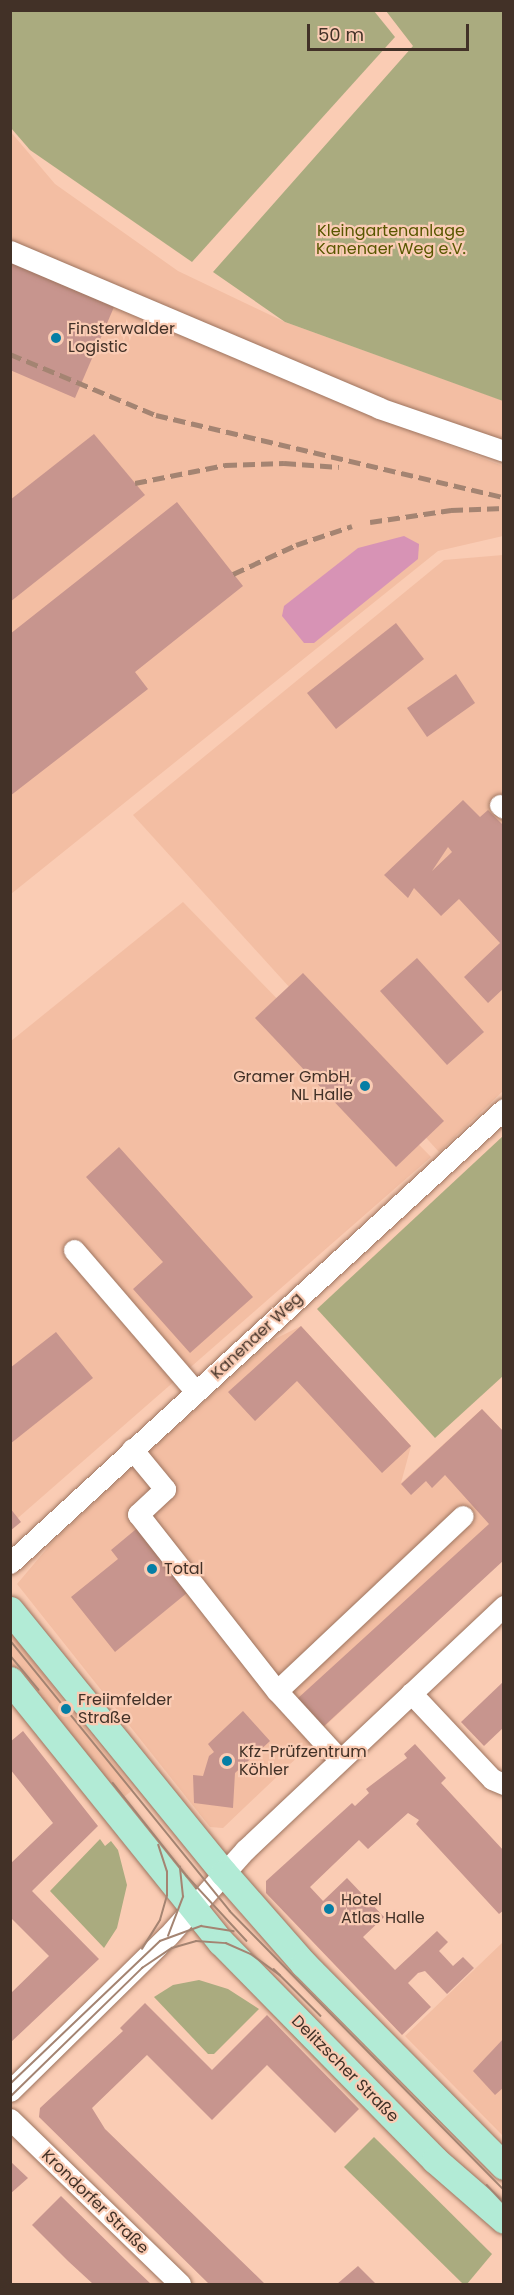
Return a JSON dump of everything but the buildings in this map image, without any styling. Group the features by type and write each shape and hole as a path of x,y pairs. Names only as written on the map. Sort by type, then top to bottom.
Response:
{"main road":[{"path":"10,1610 224,1873 310,1970 504,2166"},
{"name":"Delitzscher Straße","path":"10,1680 193,1910 271,1995 435,2160 504,2220"}],"street":[{"path":"10,251 379,408 504,452"},
{"name":"Kanenaer Weg","path":"10,1563 504,1109"},
{"path":"74,1250 196,1392"},
{"path":"132,1449 165,1489 138,1514 277,1691 340,1760"},
{"path":"277,1691 463,1516"},
{"path":"10,2091 193,1910 224,1873 504,1606"},
{"path":"411,1694 492,1779 503,1785"},
{"name":"Krondorfer Straße","path":"10,2119 180,2284"}],"shaded area":[{"name":"Finsterwalder Logistic","path":"10,131 55,184 178,271 285,322 504,401 503,462 413,432 503,466 503,536 438,551 11,894"},
{"path":"404,536 419,544 418,559 314,643 304,643 282,616 284,606 358,548"},
{"path":"503,555 503,1091 439,1152 133,815 444,560"},
{"path":"183,902 431,1157 11,1524 11,1041"},
{"path":"301,1326 411,1446 401,1483 482,1409 503,1432 503,1560 324,1727 326,1730 223,1828 210,1827 17,1584 55,1539 177,1426 273,1340"},
{"path":"10,1619 23,1633 16,1640 134,1789 120,1800 11,1663"},
{"path":"503,1942 503,2136 405,2036"}],"green space":[{"path":"11,10 374,11 395,37 192,262 30,150 11,128"},
{"name":"Kleingartenanlage Kanenaer Weg e.V.","path":"386,11 503,11 503,401 285,322 213,272 413,46"},
{"path":"503,1136 503,1376 435,1438 317,1309"},
{"path":"100,1839 105,1846 111,1841 118,1850 127,1885 117,1928 104,1948 50,1891"},
{"path":"199,1980 228,1989 259,2009 214,2054 208,2054 154,1997 173,1985"},
{"path":"374,2137 492,2254 467,2284 463,2284 344,2167"}],"tram line":[{"path":"10,1640 230,1911 504,2190"},
{"path":"10,1655 39,1690"},
{"path":"113,1783 187,1876 247,1941"},
{"path":"142,1949 160,1920 167,1896 167,1872 158,1845"},
{"path":"168,1936 183,1897 180,1867"},
{"path":"10,2084 160,1941 201,1926 234,1931"},
{"path":"10,2097 142,1968 172,1948 196,1941 226,1943 251,1954 280,1975"},
{"path":"274,1969 321,2016"},
{"path":"487,2185 504,2203"}],"railway":[{"path":"10,354 156,415 504,497"},
{"path":"135,483 225,465 284,463 339,467"},
{"path":"370,522 451,510 504,508"},
{"path":"233,574 296,545 352,526"}],"place":[{"name":"Finsterwalder Logistic","path":"56,338"},
{"name":"Gramer GmbH, NL Halle","path":"365,1086"},
{"name":"Total","path":"152,1569"},
{"name":"Freiimfelder Straße","path":"66,1709"},
{"name":"Kfz-Prüfzentrum Köhler","path":"227,1761"},
{"name":"Hotel Atlas Halle","path":"329,1909"}]}
